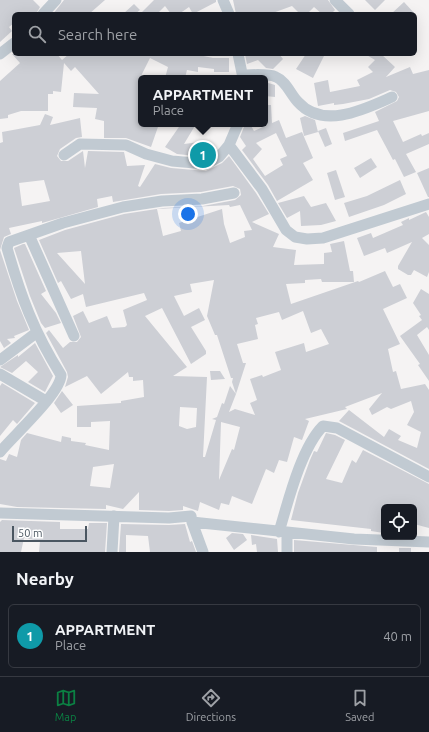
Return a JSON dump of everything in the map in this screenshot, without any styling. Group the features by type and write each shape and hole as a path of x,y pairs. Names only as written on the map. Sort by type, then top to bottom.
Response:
{"street":[{"path":"45,12 56,0"},
{"path":"223,0 228,12"},
{"path":"334,0 347,12"},
{"path":"0,54 12,45"},
{"path":"238,56 243,75"},
{"path":"268,77 277,77 283,82 300,104 309,111 325,115 349,114 392,97"},
{"path":"64,155 80,144 126,145 146,154 172,161 206,164 219,157 229,145 237,127"},
{"path":"229,145 262,189 286,230 295,237 307,239 323,238 429,204"},
{"path":"0,452 46,401 61,381 61,375 36,333 22,301 3,248 9,242 64,223 123,207 162,201 202,199 234,193"},
{"path":"29,235 74,336"},
{"path":"0,360 36,333"},
{"path":"0,374 46,401"},
{"path":"287,552 283,532 299,471 313,440 324,426 337,428 429,477"},
{"path":"0,513 169,518 192,516 192,522 203,552"},
{"path":"112,552 114,516"},
{"path":"192,522 354,539 429,542"}],"building":[{"path":"0,0 33,0 40,7 37,12 12,12 12,25 9,27 12,31 0,42"},
{"path":"64,0 105,0 91,12 55,12"},
{"path":"154,0 216,0 216,2 197,12 192,12 189,7 182,12 170,12 165,6 159,12 142,12"},
{"path":"233,0 328,0 335,10 333,12 320,12 314,7 309,12 298,12 292,6 276,12 236,12"},
{"path":"365,0 385,0 375,10"},
{"path":"404,2 413,12 393,12"},
{"path":"134,4 140,10 138,12 125,12"},
{"path":"14,56 59,56 62,60 67,56 204,56 213,58 229,58 229,72 214,72 214,69 198,67 198,72 187,70 186,75 166,75 168,67 150,58 142,75 138,75 138,127 158,127 151,147 126,138 104,138 104,121 95,119 97,108 73,107 74,93 99,94 75,67 71,71 64,63 61,92 53,91 53,94 48,94 48,111 21,111 8,115 8,118 0,119 0,81 20,63"},
{"path":"245,56 281,56 283,59 273,69 266,68 258,60 247,64"},
{"path":"305,56 324,56 313,78 296,69"},
{"path":"368,56 383,56 395,67 386,77 410,67 413,74 429,70 429,111 393,121 403,142 421,134 422,136 429,133 429,144 406,154 416,172 404,177 377,130 345,141 343,133 379,121 375,112 397,101 399,97 396,92 390,90 369,99 343,104 334,105 334,103 318,106 314,83 328,80 330,92 360,86 357,80 373,72 368,67 375,60"},
{"path":"268,83 275,85 275,97 268,96"},
{"path":"268,105 271,105 272,123 279,120 286,138 302,132 313,158 303,163 313,180 277,201 268,185 242,150 246,146 240,137 244,127 252,127 254,131 263,127 268,127","holes":["276,133 287,156 280,159 283,165 265,176 253,159 262,149 256,143"]},
{"path":"45,114 53,117 50,125 80,118 82,137 76,138 60,149 57,156 61,161 68,161 83,151 85,168 88,151 124,152 127,166 145,165 138,186 140,187 155,164 171,168 206,171 222,163 229,156 256,193 269,214 252,222 279,234 273,247 296,250 294,265 324,264 324,253 332,252 330,244 344,241 350,271 353,271 354,282 322,282 321,279 305,280 305,283 286,284 291,304 358,281 359,282 385,271 393,287 400,284 407,298 383,309 400,344 388,349 393,372 396,371 401,389 425,384 429,390 429,469 339,421 349,410 384,437 389,429 401,436 398,440 417,448 421,432 407,425 414,412 411,401 391,409 387,407 372,415 369,409 382,393 345,407 347,409 305,419 309,421 302,440 294,437 287,462 279,460 274,473 266,469 252,504 232,496 229,505 221,503 219,510 200,502 198,511 183,506 183,510 139,510 139,492 123,509 106,505 106,509 17,507 0,504 0,459 6,461 9,454 17,457 21,440 27,433 61,442 62,436 71,438 71,441 86,443 85,445 109,450 110,421 91,422 91,427 77,427 77,406 121,403 121,401 144,397 143,380 133,381 133,377 129,377 128,372 101,394 87,376 65,387 68,377 67,372 46,333 49,330 63,348 70,342 77,342 81,337 73,316 83,311 89,323 107,316 112,328 125,327 127,325 123,310 147,300 144,293 86,307 83,294 71,299 61,281 58,283 39,240 65,230 124,214 163,208 203,206 235,200 241,195 240,189 233,186 201,192 161,194 113,202 112,196 97,199 98,207 42,223 42,221 9,228 11,234 4,237 0,250 0,143 3,142 2,132 40,125","holes":["44,180 50,201 22,206 19,183","229,205 230,207 240,205 252,230 244,231 245,237 230,243 224,224 222,209 179,223 181,231 163,236 157,209","81,251 85,284 57,253","214,280 207,316 215,335 217,335 231,378 233,378 232,382 236,394 230,386 224,404 222,403 217,417 212,419 216,420 205,457 203,457 207,377 173,376 187,367 145,316 162,308 191,364 206,354 206,351 191,327 205,320 199,308 184,316 174,296 192,292 190,284","303,311 311,333 321,329 329,344 306,352 304,343 275,352 281,370 263,377 262,375 250,379 257,400 250,403 255,415 235,409 229,412 246,363 243,363 237,344 258,339 255,325 258,324 256,318 279,312 282,320","180,407 197,408 196,427 187,429 179,426","221,422 240,427 234,450 232,449 219,480","114,464 110,488 90,486 93,467"]},
{"path":"305,116 315,120 318,132 304,136 300,118"},
{"path":"179,127 194,127 184,144 200,142 201,153 207,151 208,155 205,157 177,154 165,147"},
{"path":"326,128 332,144 325,147 318,131"},
{"path":"371,158 377,167 360,178 354,168"},
{"path":"429,168 429,197 428,197 417,173"},
{"path":"336,170 345,197 335,200 327,173"},
{"path":"400,180 406,194 384,205 349,217 344,203 367,196"},
{"path":"304,196 311,207 326,203 336,221 321,225 301,226 300,211 287,218 278,203"},
{"path":"426,212 429,217 429,234 422,238 429,245 429,272 427,277 414,270 411,275 408,275 398,269 398,266 412,242 387,253 385,248 364,256 357,238 371,233 373,238 403,225 401,222 409,218 409,220"},
{"path":"25,244 46,291 41,294 56,313 61,323 45,328 41,323 30,296 14,248"},
{"path":"0,250 17,301 29,330 14,336 15,338 7,339 11,343 4,348 0,341"},
{"path":"421,289 429,294 429,330 427,327 417,335 429,355 429,381 418,365 420,364 400,336 422,320 419,316 421,315 413,303"},
{"path":"35,343 53,376 45,392 28,382 38,372 26,361 12,373 0,367 18,355 18,357"},
{"path":"210,371 220,371 225,379 211,380"},
{"path":"2,383 35,403 17,424 13,420 0,436 0,386"},
{"path":"62,391 73,405 61,413 54,403"},
{"path":"326,433 335,435 345,440 326,479 342,483 352,460 356,463 363,450 429,484 429,528 417,525 417,504 381,504 381,533 371,531 371,529 291,520 298,493 310,460 314,451 317,452"},
{"path":"2,520 60,522 60,529 88,529 89,523 107,523 105,552 39,552 40,541 24,538 21,552 0,552 0,522"},
{"path":"121,524 185,524 190,542 192,541 196,552 150,552 148,536 126,535 126,552 119,552"},
{"path":"232,533 243,534 247,540 234,550 226,538"},
{"path":"251,535 277,539 278,552 257,552 256,544 252,545"},
{"path":"294,540 377,547 377,552 294,552"},
{"path":"399,548 411,548 411,552 399,552"}],"place":[{"name":"APPARTMENT","path":"203,155"}]}
